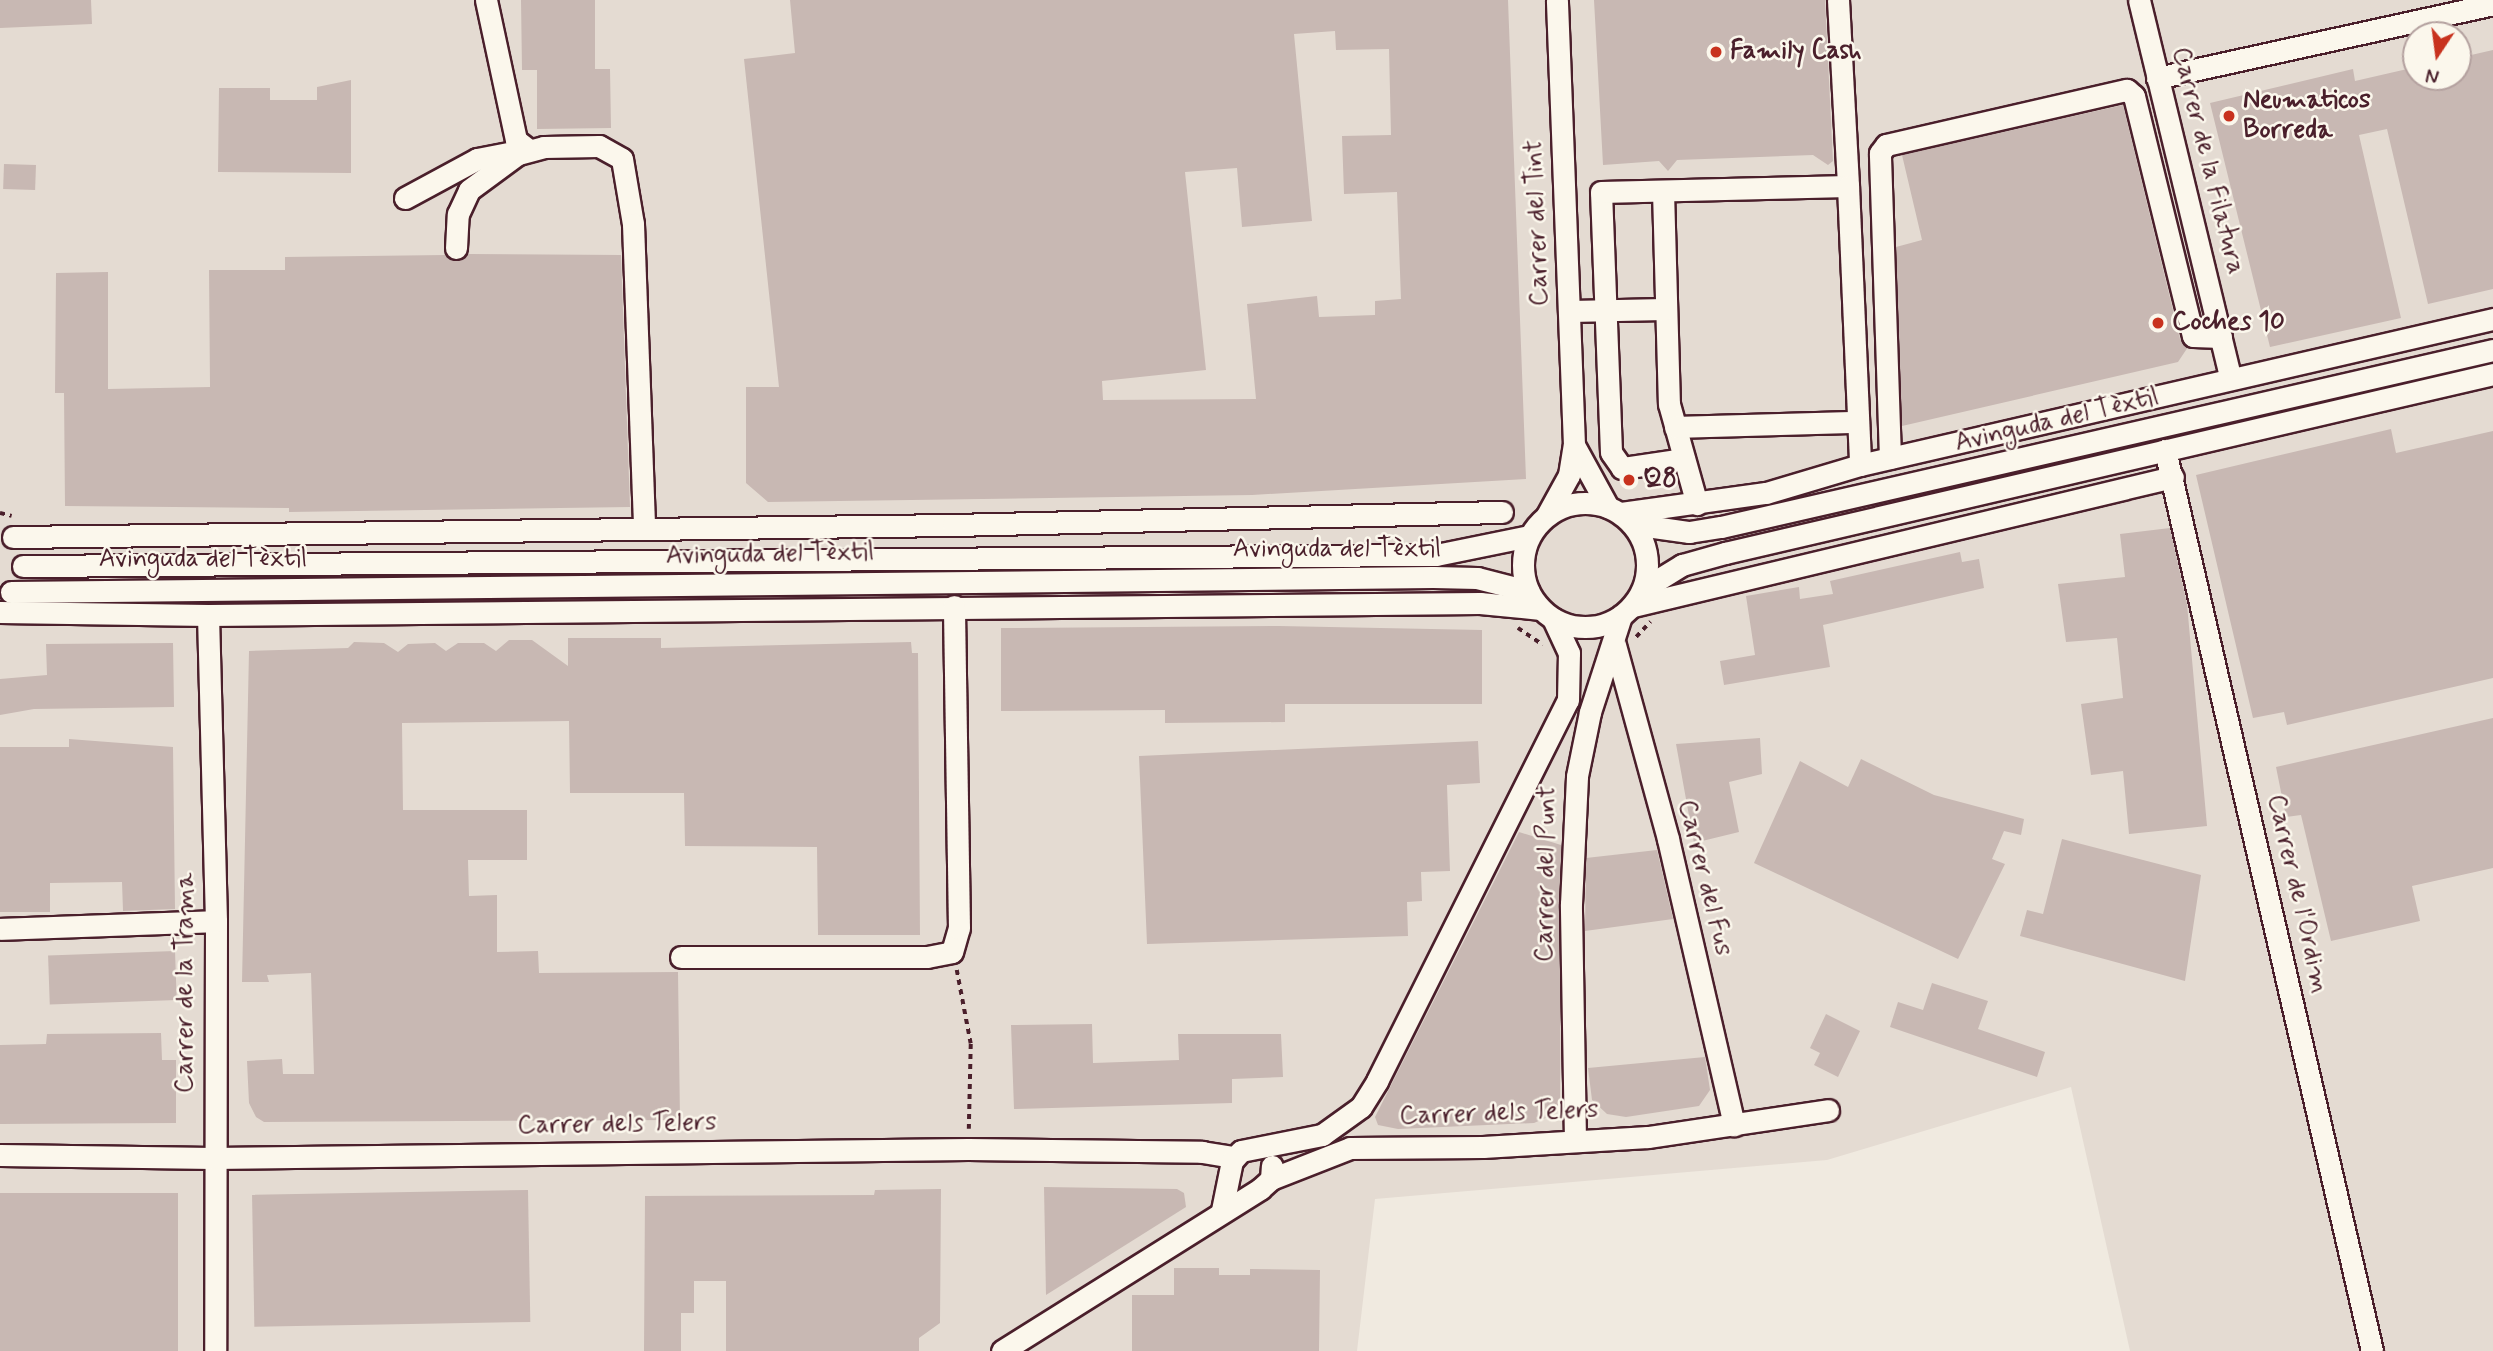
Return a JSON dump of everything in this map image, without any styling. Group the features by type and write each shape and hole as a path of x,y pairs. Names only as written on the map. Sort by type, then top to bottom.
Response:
{"street":[{"path":"486,0 516,140 529,150"},
{"name":"Carrer del Tint","path":"1557,0 1574,444"},
{"path":"1838,0 1860,465"},
{"name":"Carrer de la Filatura","path":"2139,0 2230,377"},
{"path":"2157,78 2493,4"},
{"path":"1890,458 1880,153 1886,145 2127,90 2134,96 2193,336 2221,337"},
{"path":"405,198 477,159 529,150 599,146 618,153 626,167 633,224 643,528"},
{"path":"456,248 458,214 469,190 529,150"},
{"path":"1684,459 1622,468 1611,452 1601,192 1848,186"},
{"path":"1663,191 1669,404 1697,504"},
{"path":"1569,311 1666,309"},
{"path":"1547,515 1576,503 1620,514 1766,493 1860,465 2230,377 2493,319"},
{"name":"Avinguda del Tèxtil","path":"1620,514 1689,532 1721,527 2493,350"},
{"name":"Avinguda del Tèxtil","path":"1632,604 1682,565 1726,553 2493,374"},
{"path":"2230,377 2284,398"},
{"path":"2204,416 2230,377"},
{"path":"1675,427 1858,422"},
{"path":"1574,444 1647,555 1632,604"},
{"path":"1222,1210 1233,1166 1247,1149 1261,1151 1322,1135 1361,1107 1568,700 1569,653 1547,614 1528,591 1522,564 1529,536 1547,515 1569,475 1574,444"},
{"name":"Carrer de l'Ordim","path":"2165,450 2372,1351"},
{"path":"0,612 247,615 954,606 1480,603 1547,614 1587,627 1632,604 2173,477"},
{"path":"5,596 23,566 7,531 953,525 1502,512"},
{"path":"953,525 953,556"},
{"name":"Avinguda del Tèxtil","path":"23,566 953,556 1436,555 1529,536"},
{"name":"Avinguda del Tèxtil","path":"5,596 247,588 1433,577 1477,578 1528,591"},
{"path":"247,588 247,615"},
{"name":"Carrer del Punt","path":"1575,1140 1572,839 1582,745 1615,645 1632,604"},
{"path":"681,957 927,957 952,952 960,928 954,606"},
{"name":"Carrer de la Trama","path":"208,615 216,921 213,1158 215,1351"},
{"name":"Carrer del Fus","path":"1615,645 1668,839 1734,1125"},
{"path":"0,929 216,921"},
{"path":"1361,1107 1363,1130 1381,1146"},
{"name":"Carrer dels Telers","path":"1002,1351 1262,1185 1333,1152 1381,1146 1483,1147 1648,1137 1828,1110"},
{"name":"Carrer dels Telers","path":"0,1155 213,1158 968,1149 1202,1152 1233,1166"},
{"path":"1233,1166 1239,1187 1262,1185 1270,1160 1261,1151"}],"path":[{"path":"952,952 971,1044 968,1149"}],"shaded area":[{"path":"0,0 2493,0 2493,1351 2130,1351 2071,1087 1827,1160 1375,1199 1357,1351 0,1351"}],"building":[{"path":"0,0 91,0 92,24 0,28"},
{"path":"521,0 595,0 595,69 610,69 611,128 537,129 537,70 522,70"},
{"path":"790,0 1508,0 1526,479 1252,495 768,502 746,483 746,387 779,387 744,59 795,53","holes":["1335,31 1336,50 1389,49 1391,135 1342,136 1344,194 1397,192 1401,299 1375,301 1375,315 1319,317 1317,296 1247,304 1256,399 1103,400 1102,381 1206,370 1185,172 1237,168 1242,227 1312,221 1294,34"]},
{"path":"1594,0 1825,0 1833,161 1828,165 1813,155 1677,160 1668,171 1659,161 1603,165"},
{"path":"2493,50 2493,289 2428,304 2387,129 2359,135 2401,318 2270,347 2210,103 2353,69 2355,81 2402,70 2402,91 2472,91 2472,55"},
{"path":"351,80 351,173 218,172 219,88 270,88 270,100 317,100 317,87"},
{"path":"2123,105 2180,339 2188,347 2178,362 1902,426 1896,247 1922,240 1902,155"},
{"path":"4,164 36,165 35,190 3,189"},
{"path":"469,254 621,255 630,507 289,512 289,508 65,506 64,393 55,393 56,273 108,272 108,389 210,387 209,270 285,270 285,257 445,255 456,261"},
{"path":"2391,429 2396,453 2493,431 2493,678 2287,725 2284,712 2253,718 2196,475"},
{"path":"2170,528 2187,604 2207,826 2129,834 2123,771 2091,775 2081,704 2123,698 2117,638 2066,642 2058,584 2125,577 2120,534"},
{"path":"1960,552 1962,562 1979,559 1984,588 1823,625 1830,667 1724,685 1720,661 1755,655 1746,596 1799,587 1800,599 1833,594 1830,581"},
{"path":"1279,626 1482,630 1482,704 1285,704 1285,722 1165,723 1165,710 1001,711 1001,628"},
{"path":"568,638 661,638 661,648 911,642 912,653 918,653 920,935 818,935 817,847 685,846 684,793 570,793 569,721 402,723 403,810 527,810 527,860 468,860 469,896 497,895 497,952 538,951 539,973 678,972 680,1120 264,1122 256,1117 249,1103 247,1061 282,1059 283,1074 314,1074 311,973 267,975 269,982 242,982 249,651 348,648 354,642 384,643 398,652 408,644 435,643 446,651 458,643 484,643 496,651 509,640 532,640 568,666"},
{"path":"173,643 174,707 34,709 0,715 0,679 47,675 46,644"},
{"path":"2493,718 2493,868 2412,886 2420,921 2331,941 2301,815 2286,817 2276,767"},
{"path":"1760,738 1762,774 1729,782 1739,832 1694,843 1676,744"},
{"path":"69,739 173,747 175,909 123,911 122,882 50,883 50,912 0,912 0,747 69,747"},
{"path":"1478,741 1480,783 1447,785 1450,871 1421,872 1422,901 1407,902 1408,936 1147,944 1139,756"},
{"path":"1861,759 1934,795 2024,819 2021,835 2004,831 1992,859 2005,864 1958,959 1754,863 1800,761 1848,787"},
{"path":"1519,832 1561,845 1560,1102 1550,1116 1534,1123 1398,1129 1378,1125 1375,1117"},
{"path":"2062,839 2201,875 2185,981 2020,936 2027,910 2043,914"},
{"path":"1657,850 1673,919 1585,931 1586,858"},
{"path":"175,951 177,1000 50,1004 48,955"},
{"path":"1932,983 1988,1001 1978,1029 2045,1052 2037,1077 1890,1027 1898,1002 1923,1010"},
{"path":"1826,1014 1860,1031 1838,1077 1814,1065 1820,1053 1810,1048"},
{"path":"1092,1024 1093,1063 1179,1060 1178,1034 1281,1034 1283,1077 1232,1079 1232,1103 1014,1109 1011,1025"},
{"path":"161,1033 162,1060 176,1060 176,1123 0,1124 0,1045 46,1044 47,1034"},
{"path":"1705,1057 1710,1090 1699,1106 1626,1117 1607,1114 1592,1100 1588,1068"},
{"path":"1044,1187 1177,1189 1184,1193 1186,1207 1046,1295"},
{"path":"941,1189 940,1323 919,1338 919,1351 726,1351 726,1281 694,1281 694,1313 681,1313 681,1351 644,1351 645,1196 874,1195 875,1190"},
{"path":"528,1190 530,1322 254,1327 252,1195"},
{"path":"0,1193 178,1193 178,1351 0,1351"},
{"path":"1174,1268 1219,1268 1219,1275 1250,1275 1250,1269 1320,1270 1319,1351 1132,1351 1132,1295 1174,1295"}],"place":[{"name":"Family Cash","path":"1716,52"},
{"name":"Neumaticos Borreda","path":"2229,116"},
{"name":"Coches 10","path":"2158,323"},
{"name":"Q8","path":"1629,480"}]}
